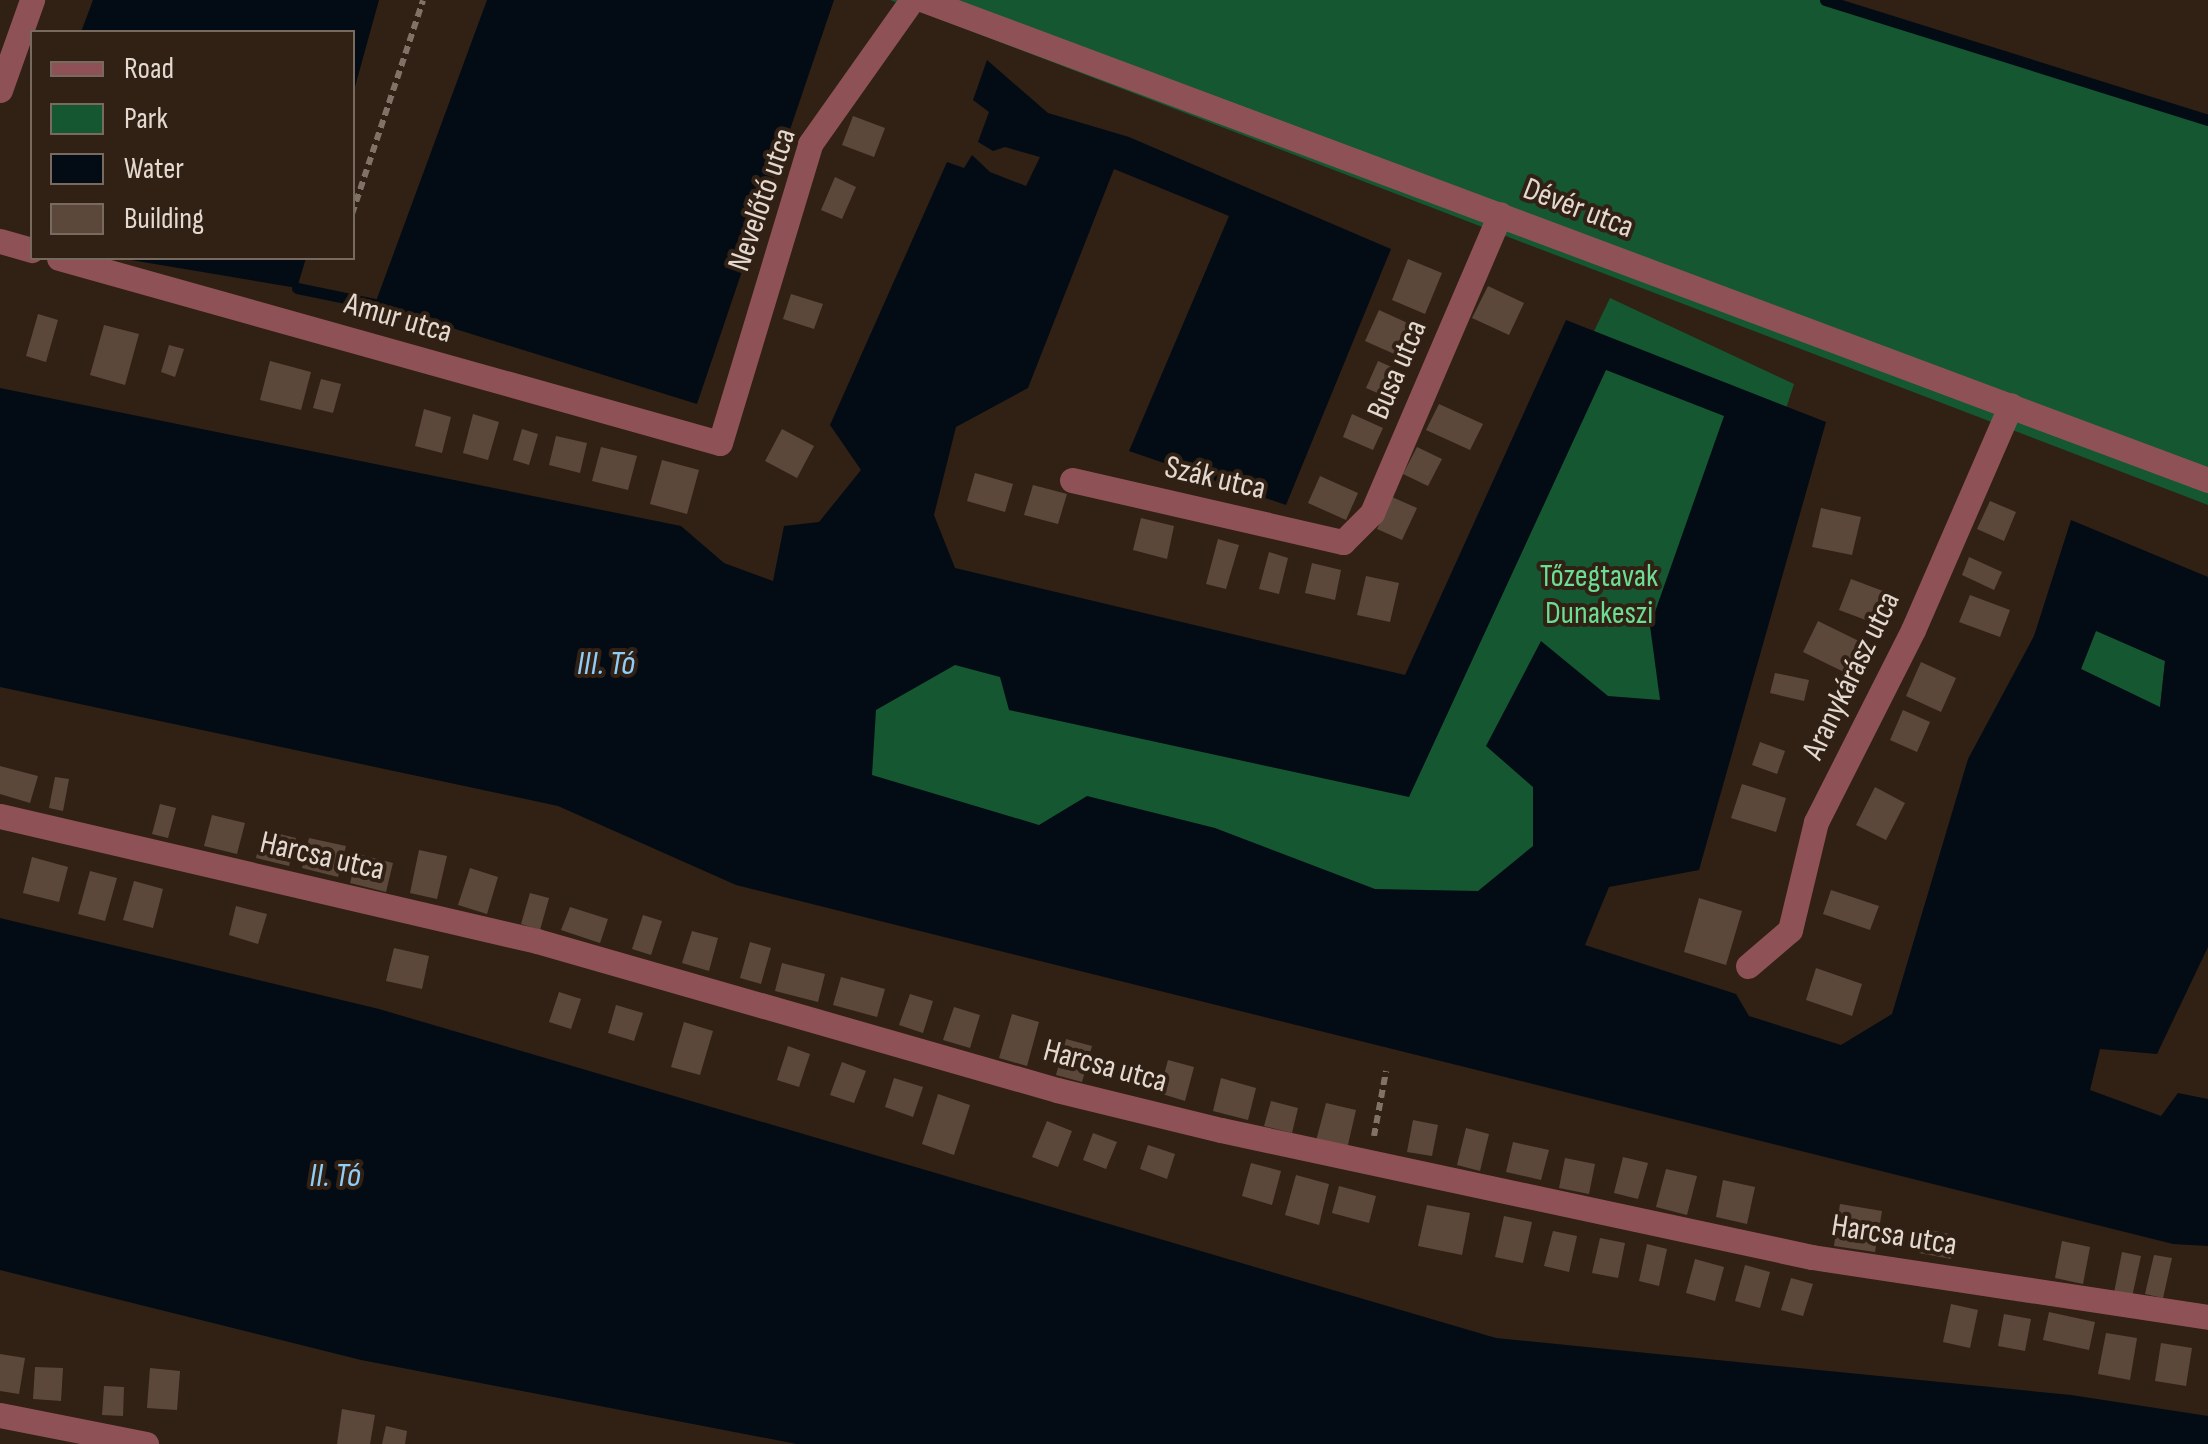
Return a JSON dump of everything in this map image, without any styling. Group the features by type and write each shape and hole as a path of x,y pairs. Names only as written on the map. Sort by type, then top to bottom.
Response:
{"street":[{"path":"0,90 32,0"},
{"name":"Nevelőtó utca","path":"720,443 810,144 912,0"},
{"name":"Dévér utca","path":"924,0 2208,480"},
{"name":"Busa utca","path":"1343,542 1372,513 1500,214"},
{"path":"0,241 30,249"},
{"name":"Amur utca","path":"67,260 720,443"},
{"name":"Aranykárász utca","path":"1748,966 1790,930 1816,822 1913,630 2010,406"},
{"name":"Szák utca","path":"1072,480 1343,542"},
{"name":"Harcsa utca","path":"0,816 537,941 1057,1090 1369,1162 1812,1257 2208,1318"},
{"path":"0,1416 146,1444"}],"path":[{"path":"355,205 423,0"},
{"path":"1369,1162 1386,1072"}],"green space":[{"path":"890,0 1837,0 2208,119 2208,505"},
{"name":"Tőzegtavak Dunakeszi","path":"1610,298 1794,384 1676,747 1495,981 827,800 917,634 1389,756"},
{"path":"2096,630 2165,661 2160,708 2081,669"}],"water":[{"path":"93,0 379,0 355,87 355,30 82,30"},
{"path":"487,0 834,0 697,404 375,304"},
{"name":"III. Tó","path":"987,60 1048,113 1129,137 1391,249 1286,505 1129,451 1229,216 1114,169 1028,388 956,427 934,515 955,568 1405,675 1566,320 1826,422 1699,870 1609,887 1585,945 1736,994 1749,1016 1841,1045 1892,1014 1968,759 2034,636 2071,520 2208,577 2208,947 2157,1054 2100,1049 2090,1090 2161,1116 2178,1093 2208,1099 2208,1246 2173,1244 736,885 558,806 0,687 0,388 681,526 724,563 773,581 784,526 819,522 861,470 830,425 947,162 964,168 972,155 990,172 1026,186 1040,157 1005,147 993,151 978,142 989,112 973,100","holes":["1606,370 1724,416 1650,626 1660,700 1608,696 1541,641 1486,746 1533,787 1533,846 1478,891 1375,889 1215,828 1087,796 1039,825 872,775 876,710 955,665 1000,677 1009,710 1409,797","2096,631 2165,661 2160,707 2081,669"]},
{"path":"131,260 305,260 297,288"},
{"name":"II. Tó","path":"0,918 379,1009 1496,1338 2071,1395 2208,1416 2208,1444 797,1444 361,1360 0,1270"}],"building":[{"path":"853,116 885,128 874,157 842,145"},
{"path":"835,177 856,187 842,219 821,210"},
{"path":"1408,259 1442,273 1425,314 1392,300"},
{"path":"1488,286 1524,303 1509,335 1472,318"},
{"path":"791,294 823,304 814,329 783,319"},
{"path":"1379,310 1423,330 1410,361 1365,341"},
{"path":"38,314 58,320 46,362 26,356"},
{"path":"104,325 139,334 125,385 90,375"},
{"path":"169,345 184,349 175,377 161,372"},
{"path":"270,361 311,372 301,410 260,400"},
{"path":"1378,361 1405,373 1393,400 1366,388"},
{"path":"321,379 341,384 333,413 313,408"},
{"path":"1439,404 1483,424 1470,450 1426,430"},
{"path":"424,409 451,417 442,453 415,446"},
{"path":"473,414 499,422 488,460 463,453"},
{"path":"1352,414 1383,428 1373,450 1343,437"},
{"path":"522,429 538,434 529,465 513,460"},
{"path":"782,429 814,446 797,478 765,461"},
{"path":"556,436 587,443 580,473 549,465"},
{"path":"601,447 637,456 628,490 592,481"},
{"path":"1417,447 1442,459 1428,486 1403,474"},
{"path":"662,460 699,470 687,514 650,504"},
{"path":"975,473 1013,484 1005,512 967,501"},
{"path":"1320,476 1358,493 1346,520 1308,503"},
{"path":"1033,485 1067,494 1058,524 1024,515"},
{"path":"1392,497 1417,508 1402,540 1377,529"},
{"path":"1990,501 2016,512 2004,541 1977,529"},
{"path":"1821,508 1861,517 1852,555 1812,547"},
{"path":"1141,518 1174,526 1167,559 1133,550"},
{"path":"1218,539 1239,545 1226,589 1206,584"},
{"path":"1269,552 1288,558 1279,594 1259,589"},
{"path":"1969,557 2002,572 1994,590 1962,575"},
{"path":"1312,563 1341,570 1335,600 1305,593"},
{"path":"1366,576 1399,583 1390,622 1357,615"},
{"path":"1851,579 1883,591 1871,622 1839,610"},
{"path":"1970,595 2010,610 2000,637 1959,622"},
{"path":"1818,621 1863,643 1848,674 1803,652"},
{"path":"1921,662 1956,678 1941,712 1906,696"},
{"path":"1775,673 1809,680 1804,701 1770,693"},
{"path":"1903,710 1930,722 1917,752 1890,740"},
{"path":"1760,742 1785,751 1777,774 1752,765"},
{"path":"0,766 38,776 30,803 0,794"},
{"path":"55,777 69,779 63,811 49,808"},
{"path":"1742,784 1786,798 1776,832 1731,818"},
{"path":"1875,787 1905,803 1886,840 1856,825"},
{"path":"160,804 176,808 168,838 152,834"},
{"path":"212,815 245,823 237,854 204,846"},
{"path":"263,830 296,838 289,866 256,858"},
{"path":"309,838 346,846 338,877 302,868"},
{"path":"419,850 447,856 437,899 410,893"},
{"path":"358,854 393,863 386,892 350,883"},
{"path":"32,857 68,867 59,902 23,893"},
{"path":"470,868 498,877 487,914 458,905"},
{"path":"90,871 117,878 105,921 78,914"},
{"path":"134,881 163,889 153,928 123,920"},
{"path":"1831,890 1879,906 1870,930 1823,914"},
{"path":"530,893 549,898 540,930 521,924"},
{"path":"1699,898 1742,911 1726,965 1684,952"},
{"path":"236,906 267,914 258,944 229,935"},
{"path":"570,907 608,919 600,943 561,930"},
{"path":"643,915 662,921 651,955 632,949"},
{"path":"692,931 718,938 709,971 682,963"},
{"path":"750,942 771,948 761,984 740,978"},
{"path":"394,948 429,956 422,989 386,981"},
{"path":"782,963 825,974 818,1002 775,991"},
{"path":"1816,968 1862,984 1852,1016 1806,1000"},
{"path":"841,977 885,989 877,1017 833,1005"},
{"path":"559,992 581,999 571,1029 549,1022"},
{"path":"910,994 933,1001 923,1033 899,1025"},
{"path":"616,1005 643,1013 634,1041 608,1033"},
{"path":"954,1007 980,1015 970,1048 943,1040"},
{"path":"1012,1014 1039,1022 1027,1066 999,1058"},
{"path":"684,1022 713,1031 700,1075 671,1067"},
{"path":"1066,1039 1092,1046 1082,1082 1056,1075"},
{"path":"788,1046 810,1054 799,1087 777,1080"},
{"path":"1168,1060 1194,1067 1185,1101 1159,1093"},
{"path":"842,1062 866,1071 854,1103 830,1095"},
{"path":"894,1078 923,1087 913,1117 885,1107"},
{"path":"1221,1078 1256,1088 1248,1120 1213,1111"},
{"path":"938,1094 970,1105 954,1155 922,1144"},
{"path":"1271,1101 1298,1108 1292,1133 1264,1126"},
{"path":"1326,1103 1356,1110 1347,1149 1316,1141"},
{"path":"1413,1120 1438,1125 1432,1156 1407,1152"},
{"path":"1047,1121 1072,1131 1058,1167 1032,1157"},
{"path":"1466,1128 1489,1134 1480,1171 1457,1165"},
{"path":"1093,1133 1117,1142 1106,1169 1083,1160"},
{"path":"1513,1142 1549,1150 1541,1180 1506,1172"},
{"path":"1148,1145 1175,1154 1167,1179 1140,1169"},
{"path":"1623,1157 1648,1163 1638,1199 1614,1193"},
{"path":"1565,1158 1595,1164 1589,1194 1559,1188"},
{"path":"1251,1163 1281,1171 1272,1205 1242,1196"},
{"path":"1666,1169 1697,1176 1687,1215 1656,1207"},
{"path":"1296,1175 1329,1184 1319,1225 1285,1215"},
{"path":"1723,1180 1755,1187 1747,1224 1716,1217"},
{"path":"1339,1186 1376,1196 1369,1223 1332,1213"},
{"path":"1840,1204 1882,1211 1875,1252 1834,1246"},
{"path":"1427,1205 1470,1213 1462,1255 1418,1246"},
{"path":"1504,1216 1532,1222 1523,1263 1495,1257"},
{"path":"1924,1229 1955,1235 1951,1259 1919,1253"},
{"path":"1553,1231 1577,1236 1569,1272 1544,1266"},
{"path":"1600,1238 1625,1243 1618,1278 1592,1273"},
{"path":"2062,1241 2090,1247 2083,1284 2055,1278"},
{"path":"1647,1244 1667,1249 1659,1286 1639,1281"},
{"path":"2122,1252 2141,1256 2132,1297 2114,1293"},
{"path":"2154,1255 2172,1258 2163,1298 2145,1294"},
{"path":"1695,1259 1724,1267 1715,1301 1686,1293"},
{"path":"1745,1265 1770,1272 1760,1308 1735,1301"},
{"path":"1791,1278 1813,1284 1803,1316 1781,1310"},
{"path":"1951,1304 1978,1310 1970,1348 1943,1342"},
{"path":"2049,1312 2095,1322 2089,1350 2043,1340"},
{"path":"2004,1314 2031,1319 2025,1351 1998,1346"},
{"path":"2106,1333 2137,1338 2130,1380 2098,1374"},
{"path":"2161,1343 2192,1348 2186,1386 2155,1381"},
{"path":"0,1354 25,1358 19,1394 0,1391"},
{"path":"35,1367 63,1368 61,1401 33,1399"},
{"path":"150,1368 180,1371 177,1410 147,1408"},
{"path":"104,1386 124,1387 123,1416 102,1415"},
{"path":"342,1409 375,1415 370,1444 337,1444"},
{"path":"386,1426 407,1431 405,1444 382,1444"}],"waterway":[{"path":"1825,0 2208,120"},
{"path":"297,288 375,304"}]}
